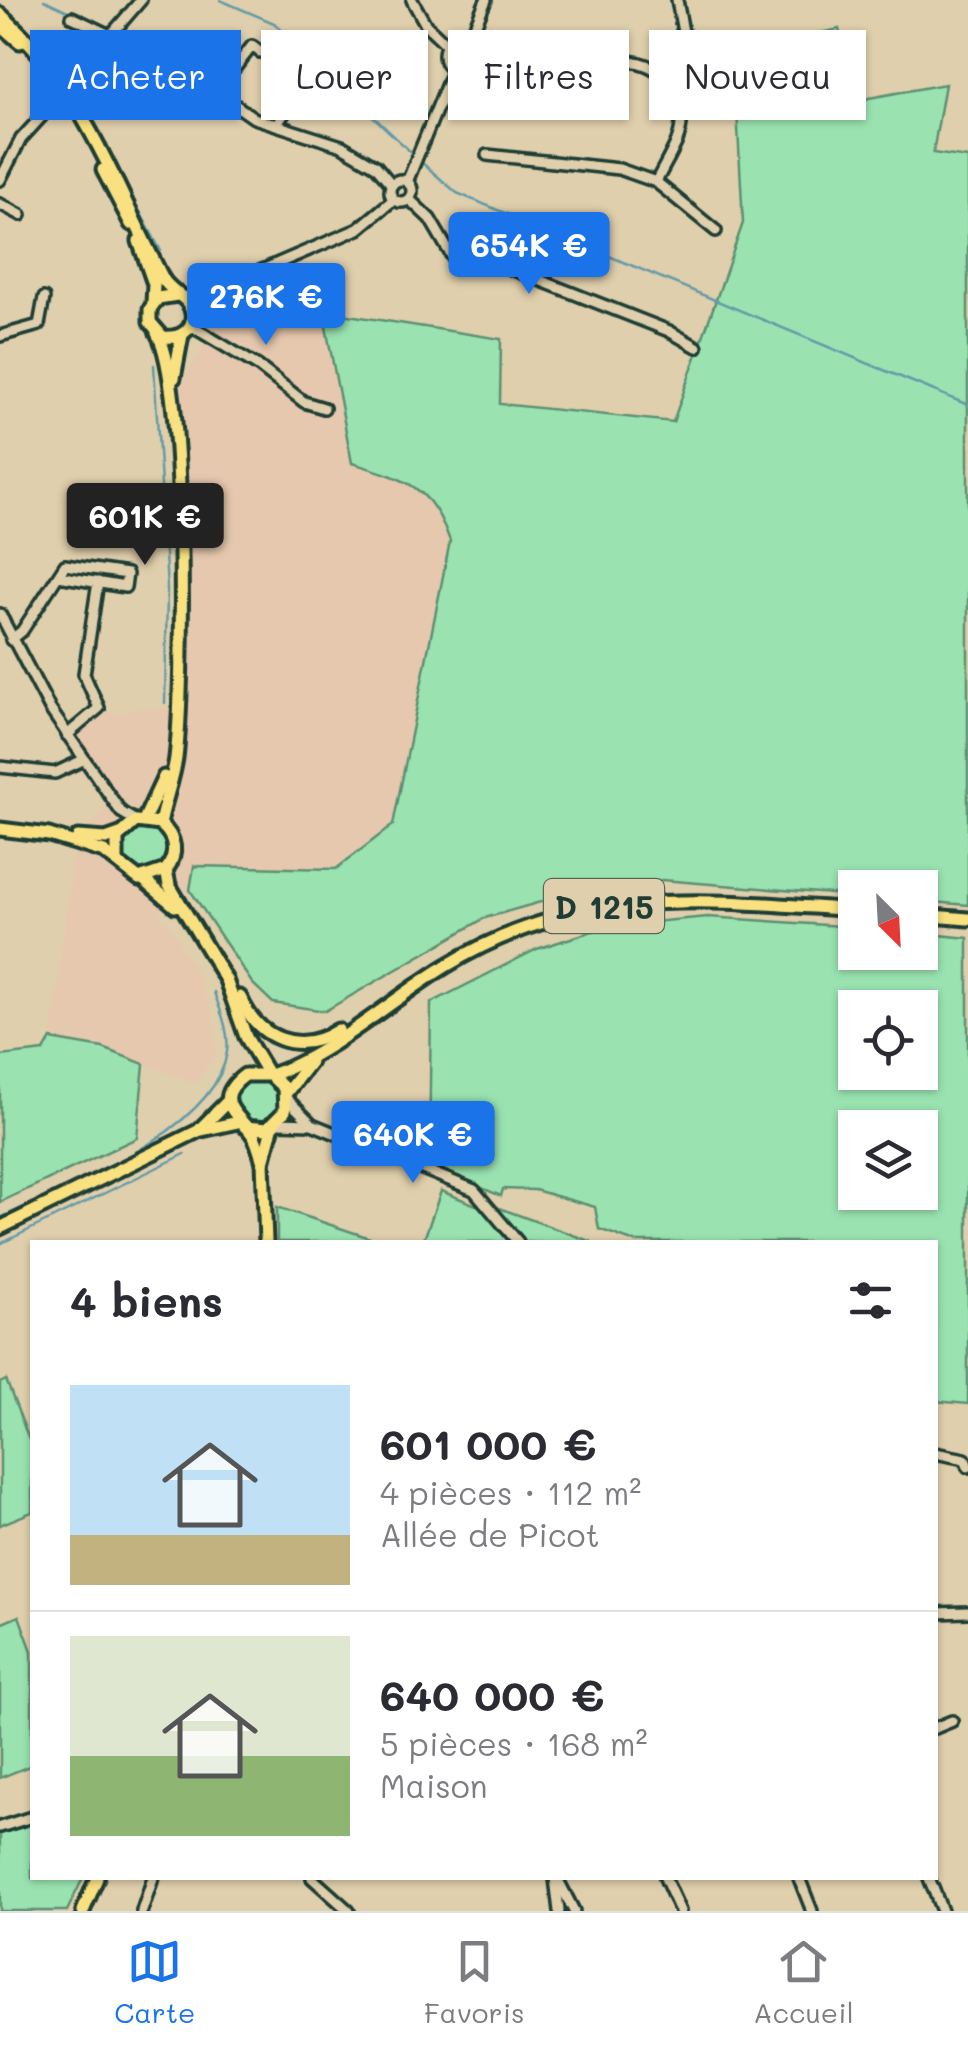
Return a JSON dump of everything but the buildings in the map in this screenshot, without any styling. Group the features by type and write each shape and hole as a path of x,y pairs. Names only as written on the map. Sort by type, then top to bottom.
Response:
{"main road":[{"path":"0,14 30,43"},
{"path":"0,25 39,62 78,123 141,248 156,295 150,322 165,353 172,402 182,614 174,768 160,824 174,846 166,870 169,885 232,977 250,1017 272,1037 300,1044 317,1041 377,1010"},
{"path":"84,120 132,208 164,280 179,296 188,326 176,353 172,402"},
{"path":"154,303 164,295 179,296"},
{"path":"157,333 169,338 188,326"},
{"path":"0,830 94,840 140,821 168,766 179,709"},
{"path":"140,821 160,824"},
{"path":"117,862 114,850 121,832"},
{"path":"49,835 104,852 125,873 144,880 192,923"},
{"path":"144,880 166,870"},
{"name":"D 1215","path":"269,1074 316,1055 377,1010 468,952 565,914 627,902 674,899 838,909"},
{"path":"938,916 968,919"},
{"path":"208,946 246,1038 286,1096 263,1162"},
{"path":"198,1131 229,1100 245,1069 246,1038"},
{"name":"D 1215","path":"286,1096 316,1055"},
{"path":"239,1080 252,1073 269,1074"},
{"path":"229,1100 242,1125 255,1138 263,1162 266,1240"},
{"path":"0,1228 198,1131 242,1125 260,1130 275,1124"},
{"path":"83,1911 97,1880"}],"street":[{"path":"117,30 141,0"},
{"path":"412,0 426,25 447,46 448,63"},
{"path":"473,30 486,0"},
{"path":"677,0 682,30"},
{"path":"72,17 102,30"},
{"path":"241,60 252,46 260,52"},
{"path":"407,182 448,82"},
{"path":"241,109 254,118 342,146 376,166 392,184 393,200"},
{"path":"0,180 21,139 38,120"},
{"path":"277,124 280,120"},
{"path":"656,182 678,139 681,120"},
{"path":"487,155 548,165 619,169 656,182 716,231"},
{"path":"392,184 407,182"},
{"path":"407,182 412,188 409,199"},
{"path":"179,296 199,297 358,230 393,200 409,199 430,219 457,266 502,266 669,331 698,348"},
{"path":"0,204 21,215"},
{"path":"199,297 188,326 258,366 304,402 324,408"},
{"path":"0,336 40,324 44,298"},
{"path":"11,640 22,631 65,565 126,574 125,586 58,576"},
{"path":"67,735 99,708 84,674 98,582"},
{"path":"0,614 11,640 83,760 121,812 140,821"},
{"path":"0,767 55,774 83,760"},
{"path":"121,812 121,832"},
{"path":"286,1096 312,1124"},
{"path":"275,1124 312,1124 474,1190 516,1240"},
{"path":"938,1454 967,1461"},
{"path":"938,1613 968,1612"},
{"path":"938,1727 952,1721"},
{"path":"0,1827 30,1819"},
{"path":"142,1911 152,1880"},
{"path":"314,1880 348,1911"},
{"path":"556,1880 559,1911"},
{"path":"557,1880 574,1911"},
{"path":"668,1880 680,1911"},
{"path":"801,1880 812,1911"},
{"path":"930,1880 942,1911"}],"shaded area":[{"path":"262,298 323,311 352,463 405,479 438,506 450,541 393,825 336,869 195,866 190,890 157,913 174,932 198,976 213,1015 216,1055 195,1084 103,1048 51,1039 74,852 110,799 67,735 99,708 120,714 139,708 178,709 182,614 172,402 228,300"}],"green space":[{"path":"945,84 933,153 968,158 968,905 938,902 938,870 838,870 838,895 662,880 565,895 485,918 325,1011 273,1003 252,983 190,890 194,866 336,869 393,825 450,541 434,507 414,487 352,463 323,311 501,339 500,404 673,422 743,223 738,120 866,120 866,99"},
{"path":"145,828 161,834 167,850 161,866 145,872 129,866 123,850 129,834"},
{"path":"708,917 838,926 838,970 938,970 938,935 968,938 968,1404 938,1401 938,1240 629,1240 599,1229 595,1207 535,1190 503,1189 501,1196 429,1166 431,1003 537,949 608,926"},
{"path":"51,1039 103,1048 144,1064 137,1138 0,1202 0,1056 44,1051"},
{"path":"258,1078 274,1085 281,1101 274,1117 258,1124 242,1117 235,1101 242,1085"},
{"path":"441,1191 587,1240 424,1240"},
{"path":"277,1207 376,1240 277,1240"},
{"path":"6,1380 30,1442 30,1513 0,1525 0,1383"},
{"path":"19,1616 30,1646 30,1766 0,1778 0,1624"},
{"path":"30,1825 30,1880 82,1880 67,1911 0,1911 0,1833"}],"waterway":[{"path":"44,0 70,12"},
{"path":"220,0 274,23 415,156"},
{"path":"104,28 118,21"},
{"path":"91,120 161,251"},
{"path":"421,162 457,193 968,405"},
{"path":"154,365 167,589 165,703"},
{"path":"0,1218 134,1153 196,1107 217,1081 227,1052 226,1029 214,992"},
{"path":"0,1244 185,1154"},
{"path":"90,1911 104,1880"},
{"path":"330,1888 356,1911"}]}
